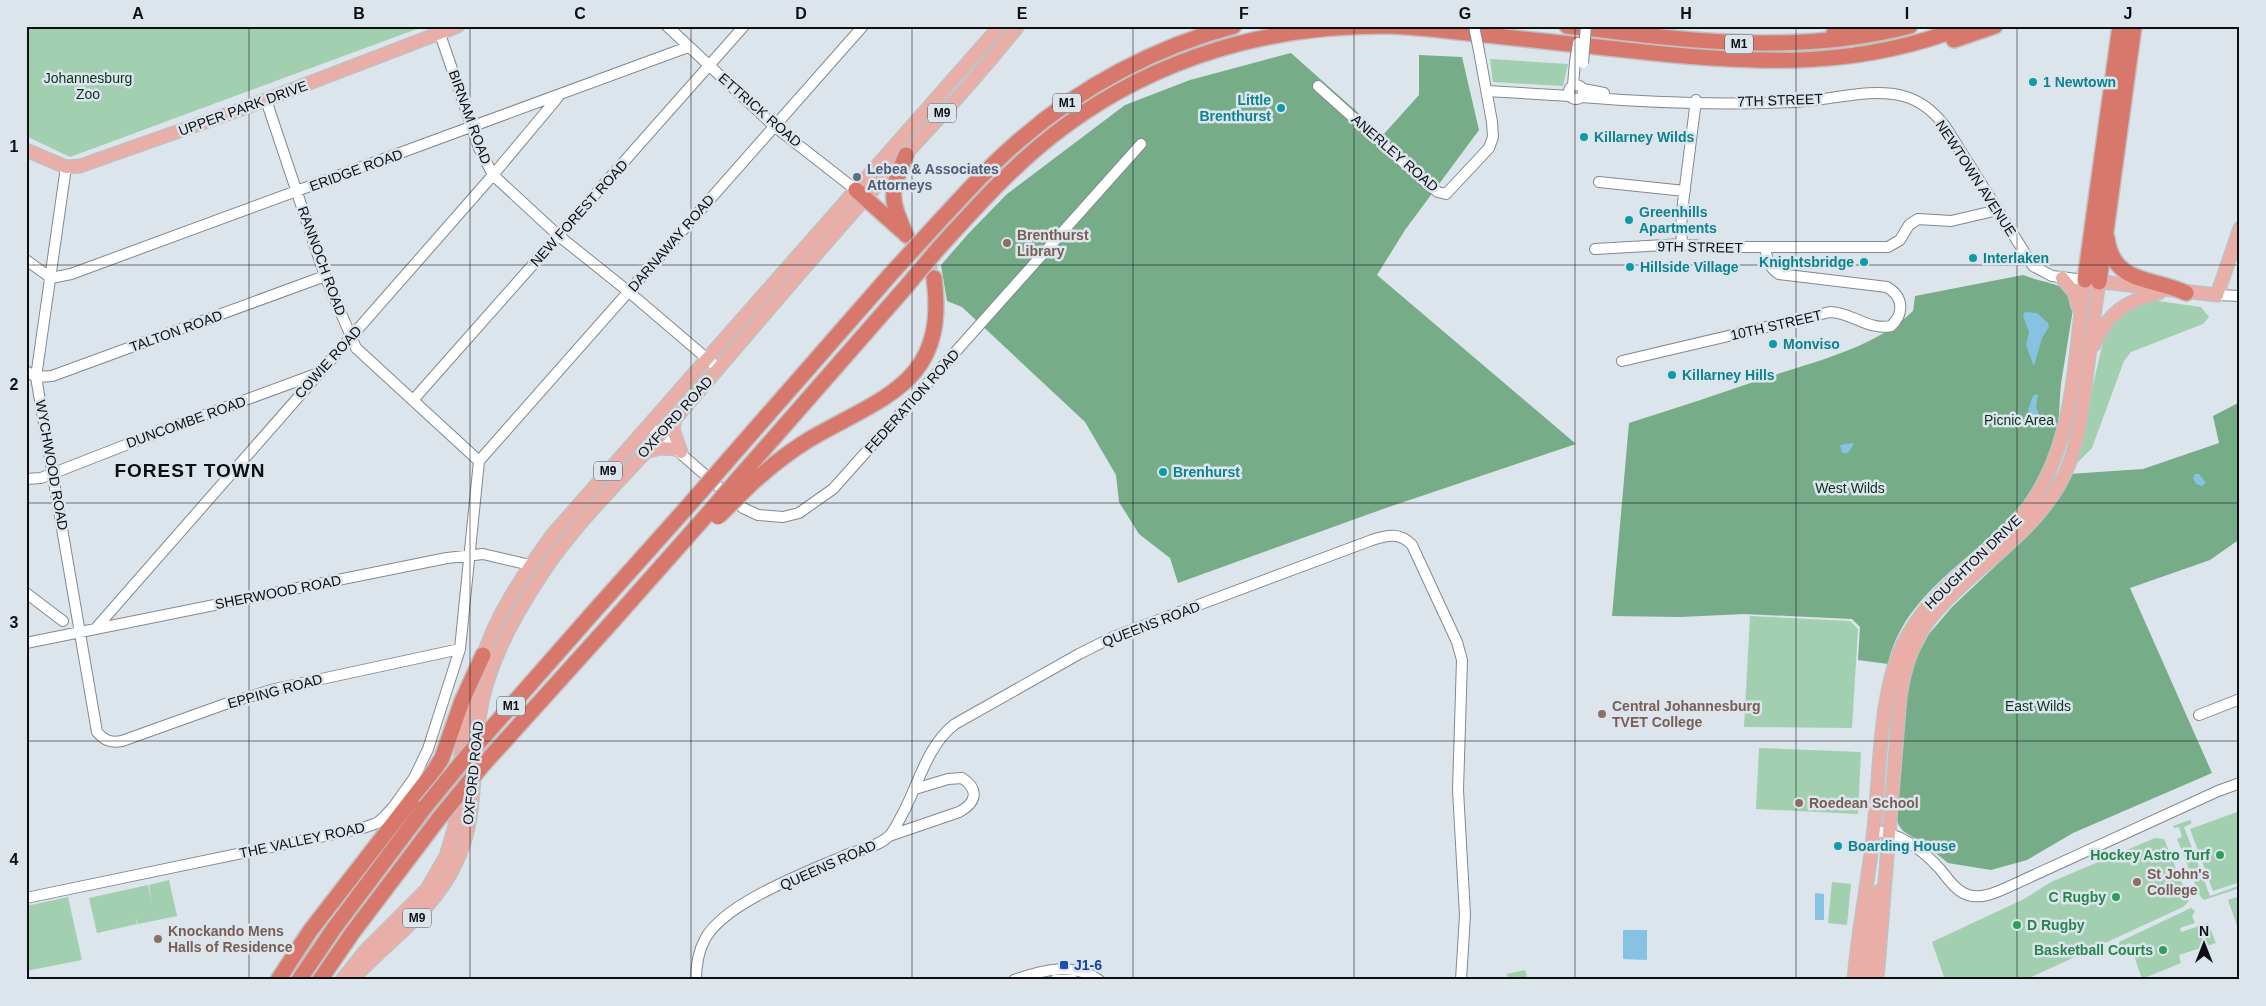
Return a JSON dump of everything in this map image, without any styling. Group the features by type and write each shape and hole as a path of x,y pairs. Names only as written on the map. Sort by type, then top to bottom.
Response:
{"highway":[{"name":"M1","path":"299,980 335,927 425,807 466,757 933,228 1020,140 1081,93 1161,52 1192,39 1234,26"},
{"name":"M1","path":"320,980 352,932 440,817 482,766 624,607 742,484 937,250 1012,170 1048,139 1086,111 1132,84 1169,66 1214,50 1267,36 1325,28 1386,26 1434,29 1723,60 1788,62 1858,56 1913,44 1966,26"},
{"name":"M1","path":"1567,26 1739,44 1794,44 1861,37 1910,26"},
{"path":"1794,44 1860,26"},
{"path":"1858,56 1879,57 1922,50 1995,26"},
{"path":"2092,281 2120,26"},
{"path":"2092,281 2106,227 2134,26"},
{"path":"861,194 908,237 894,208 892,194 896,178 906,155"},
{"path":"2106,227 2109,249 2114,262 2120,269 2131,276 2173,287 2186,293"},
{"path":"742,484 786,455 879,402 906,381 917,367 932,337 936,313 934,278"},
{"path":"278,980 310,931 434,771 442,758 462,701 483,654"}],"main road":[{"name":"UPPER PARK DRIVE","path":"66,167 80,166 107,157 266,100 458,26"},
{"name":"OXFORD ROAD","path":"352,980 426,909 445,884 457,863 471,820 480,714 495,662 507,633 542,572 575,530 643,452 661,435 718,368 1000,26"},
{"name":"OXFORD ROAD","path":"342,980 366,950 427,889 446,856 456,826 465,718 483,654 496,623 530,566 553,534 648,424 861,194 906,155 1015,27"},
{"path":"26,150 66,167"},
{"path":"2092,281 2217,295 2240,228"},
{"path":"2062,278 2076,297 2079,322"},
{"name":"HOUGHTON DRIVE","path":"1854,980 1874,831 1886,706 1896,661 1912,629 1928,605 2016,522 2032,503 2047,479 2057,454 2066,420 2079,322 2092,281"},
{"name":"HOUGHTON DRIVE","path":"1877,980 1900,698 1911,653 1932,616 2028,528 2060,484 2069,463 2077,433 2089,354 2092,281"},
{"path":"2089,354 2104,324 2120,308 2138,298 2168,291"},
{"path":"643,452 660,448 679,451 673,430 675,418"},
{"path":"1866,980 1871,918 1887,865"},
{"path":"1848,980 1858,944"}],"street":[{"name":"ETTRICK ROAD","path":"667,26 774,126 861,194"},
{"name":"NEW FOREST ROAD","path":"414,399 744,26"},
{"name":"DARNAWAY ROAD","path":"479,461 863,26"},
{"name":"ANERLEY ROAD","path":"1318,86 1423,180 1444,194 1449,193 1489,148 1493,131 1474,26"},
{"path":"1576,90 1580,26"},
{"path":"1579,62 1586,26"},
{"name":"BIRNAM ROAD","path":"440,34 479,148 493,175 559,236 718,368"},
{"name":"ERIDGE ROAD","path":"51,278 71,274 688,47"},
{"name":"7TH STREET","path":"1487,91 1551,94 1576,90 1628,98 1698,102 1793,102 1856,96"},
{"name":"NEWTOWN AVENUE","path":"1856,96 1881,93 1904,96 1920,103 1933,112 1948,130 2033,266 2041,272 2062,278 2092,281"},
{"name":"COWIE ROAD","path":"96,628 493,175 559,96"},
{"name":"RANNOCH ROAD","path":"266,100 325,276 351,338 367,359 414,399 479,461"},
{"path":"1682,244 1681,226 1698,102"},
{"name":"FEDERATION ROAD","path":"648,424 743,508 770,517 783,517 799,513 833,489 1141,144"},
{"name":"WYCHWOOD ROAD","path":"66,167 36,377 97,732"},
{"path":"1599,182 1685,191"},
{"name":"9TH STREET","path":"1595,249 1682,244 1710,247 1888,247 1900,240 1914,221 1923,219 1951,221 1998,210"},
{"name":"10TH STREET","path":"1622,361 1830,312 1841,313 1871,326 1886,328 1891,326 1900,315 1900,301 1897,295 1887,287 1780,274 1774,271 1768,263 1766,247"},
{"path":"26,260 51,278"},
{"name":"TALTON ROAD","path":"36,377 52,376 79,367 325,276"},
{"path":"2217,295 2240,296"},
{"path":"26,371 36,377"},
{"name":"DUNCOMBE ROAD","path":"26,479 41,478 169,428 317,374"},
{"name":"THE VALLEY ROAD","path":"26,898 363,828 377,823 402,796 422,761 433,734 460,649 479,461"},
{"name":"QUEENS ROAD","path":"696,980 700,951 704,940 712,928 732,912 790,880 889,836 915,789 934,748 947,730 1094,645 1372,540 1396,536 1412,545 1461,654 1458,790 1464,862 1465,915 1461,980"},
{"name":"SHERWOOD ROAD","path":"26,643 470,555 490,555 530,566"},
{"path":"26,593 63,621"},
{"name":"EPPING ROAD","path":"97,732 107,741 122,741 210,709 275,689 460,649"},
{"path":"2199,715 2240,699"},
{"path":"889,836 959,812 972,803 974,796 970,786 962,778 948,779 915,789"},
{"path":"1874,831 1889,832 1904,839 1928,858 1958,890 1968,895 1984,896 2006,888 2209,794 2240,783"},
{"path":"1055,976 1079,970 1099,980"},
{"path":"1014,980 1032,973 1073,980"}],"green space":[{"name":"Johannesburg Zoo","path":"26,26 425,26 70,157 26,136"},
{"path":"1291,53 1383,135 1419,95 1419,55 1462,57 1479,130 1405,230 1377,275 1576,444 1383,509 1178,583 1170,558 1139,534 1119,502 1116,475 1085,422 962,307 947,301 941,265 1007,194 1125,105 1190,80"},
{"path":"1490,59 1568,64 1563,86 1493,82"},
{"name":"West Wilds","path":"2023,275 2060,286 2071,292 2073,309 2061,384 2059,420 2055,441 2049,457 2029,494 2019,507 1982,544 1943,578 1909,617 1896,639 1888,664 1858,660 1860,627 1852,619 1744,614 1680,617 1612,616 1629,423 1828,358 1865,343 1882,334 1913,311 1915,296"},
{"path":"2151,300 2201,307 2209,317 2203,324 2131,352 2124,361 2092,448 2074,466 2104,338 2121,313"},
{"name":"East Wilds","path":"2240,402 2240,539 2210,560 2130,588 2212,773 2073,833 2027,860 1991,870 1948,863 1927,846 1903,831 1898,824 1896,815 1904,712 1910,674 1929,634 1952,607 2025,538 2055,499 2069,474 2143,469 2219,443 2213,416"},
{"path":"1750,616 1850,621 1858,629 1852,728 1744,727"},
{"path":"1759,748 1861,752 1858,814 1756,809"},
{"name":"Hockey Astro Turf","path":"2240,811 2240,882 2213,891 2190,829"},
{"path":"2190,820 2192,823 2184,827 2210,896 2238,886 2237,889 2204,900 2200,896 2177,839 2182,837 2179,827 2174,828 2173,826"},
{"path":"2155,838 2164,839 2189,901 2183,907 2025,980 1945,980 1932,942 2024,899 2051,882"},
{"path":"169,880 177,916 138,924 135,915 137,924 97,933 89,898 148,885 152,904 149,885"},
{"path":"1832,882 1851,884 1847,925 1828,923"},
{"path":"2240,896 2240,934 2228,900"},
{"path":"68,897 82,960 26,971 26,906"},
{"name":"Basketball Courts","path":"2191,908 2195,911 2192,916 2195,923 2180,928 2181,932 2208,923 2216,943 2179,955 2181,963 2142,979 2130,943 2119,948 2119,942"},
{"path":"1525,970 1528,980 1508,980 1507,974"}],"water":[{"path":"2025,312 2037,313 2048,323 2049,327 2042,338 2034,366 2026,345 2029,332 2023,316"},
{"path":"2037,394 2036,407 2039,415 2030,416 2028,410 2033,396"},
{"path":"1854,444 1848,453 1842,453 1840,445"},
{"path":"2195,474 2199,474 2206,483 2202,486 2196,484 2193,478"},
{"path":"1815,893 1824,894 1824,920 1815,920"},
{"path":"1623,930 1647,930 1647,960 1623,959"}],"tunnel":[{"path":"910,240 928,264 934,278"}],"place":[{"name":"1 Newtown","path":"2033,82"},
{"name":"Little Brenthurst","path":"1281,108"},
{"name":"Killarney Wilds","path":"1584,137"},
{"name":"Lebea & Associates Attorneys","path":"857,177"},
{"name":"Greenhills Apartments","path":"1629,220"},
{"name":"Brenthurst Library","path":"1007,243"},
{"name":"Interlaken","path":"1973,258"},
{"name":"Knightsbridge","path":"1864,262"},
{"name":"Hillside Village","path":"1630,267"},
{"name":"Monviso","path":"1773,344"},
{"name":"Killarney Hills","path":"1672,375"},
{"name":"Brenhurst","path":"1163,472"},
{"name":"Central Johannesburg TVET College","path":"1602,714"},
{"name":"Roedean School","path":"1799,803"},
{"name":"Boarding House","path":"1838,846"},
{"name":"Hockey Astro Turf","path":"2220,855"},
{"name":"St John's College","path":"2137,882"},
{"name":"C Rugby","path":"2116,897"},
{"name":"D Rugby","path":"2017,925"},
{"name":"Knockando Mens Halls of Residence","path":"158,939"},
{"name":"Basketball Courts","path":"2163,950"},
{"name":"J1-6","path":"1064,965"}],"district":[{"name":"FOREST TOWN","path":"190,470"}],"park label":[{"name":"Picnic Area","path":"2019,420"}]}
